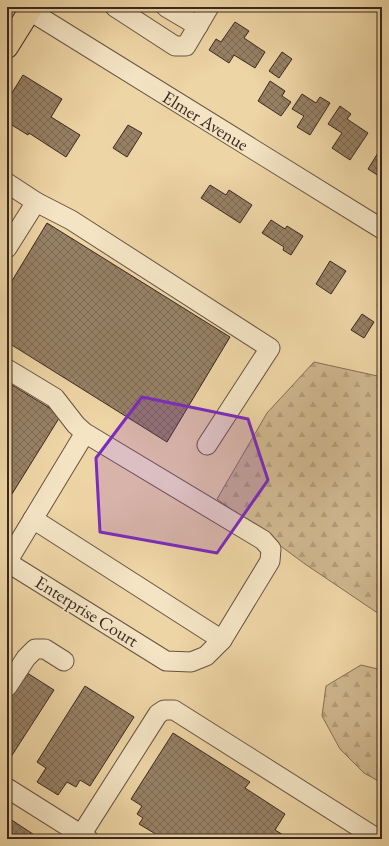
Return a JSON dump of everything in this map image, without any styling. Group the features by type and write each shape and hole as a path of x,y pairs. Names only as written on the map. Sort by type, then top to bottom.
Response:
{"main road":[{"path":"7,47 31,9"}],"street":[{"path":"116,7 175,46 186,46 209,7"},
{"path":"166,7 198,26"},
{"name":"Elmer Avenue","path":"31,9 382,229"},
{"path":"7,183 36,202 71,220 270,348 206,445"},
{"path":"7,248 36,202"},
{"path":"7,369 55,398 76,425 85,433 263,540 271,549 270,561 222,640 33,519"},
{"path":"7,562 85,433"},
{"name":"Enterprise Court","path":"7,562 166,660 192,662 206,656 222,640"},
{"path":"7,687 26,658 35,649 45,649 64,661"},
{"path":"7,788 84,837 158,714 164,710 174,710 369,836"}],"highlighted area":[{"path":"142,397 248,419 268,480 217,553 100,532 96,458"}],"green space":[{"path":"314,362 382,377 382,616 305,564 217,499 267,413"},
{"path":"361,665 382,670 382,783 364,773 340,749 322,716 326,686"}],"building":[{"path":"235,22 249,31 244,38 265,52 255,68 234,55 229,63 209,50 216,39 221,42"},
{"path":"282,52 292,59 279,78 269,71"},
{"path":"23,75 62,99 51,117 80,135 66,157 29,133 28,135 7,122 7,101"},
{"path":"270,81 285,91 282,96 291,102 281,116 258,101"},
{"path":"302,94 316,103 320,97 330,103 310,135 297,127 304,116 292,109"},
{"path":"340,106 351,114 347,119 368,133 350,160 332,148 342,133 328,124"},
{"path":"128,125 142,133 127,157 113,148"},
{"path":"382,148 382,178 368,169"},
{"path":"210,185 226,195 229,190 252,205 240,223 201,198"},
{"path":"271,220 285,229 287,226 303,236 291,255 283,250 284,247 262,233"},
{"path":"47,223 230,337 167,442 7,342 7,289"},
{"path":"330,261 346,271 331,294 316,284"},
{"path":"382,297 382,308 377,305"},
{"path":"362,314 374,322 364,338 351,330"},
{"path":"7,382 61,415 7,502"},
{"path":"24,671 54,690 7,763 7,698"},
{"path":"85,686 134,717 90,786 80,780 76,787 67,782 58,795 37,782 46,768 37,762"},
{"path":"173,733 250,782 245,788 285,814 275,830 290,839 164,839 139,824 143,818 137,814 142,806 131,799"},
{"path":"7,817 39,838 39,839 7,839"}]}
